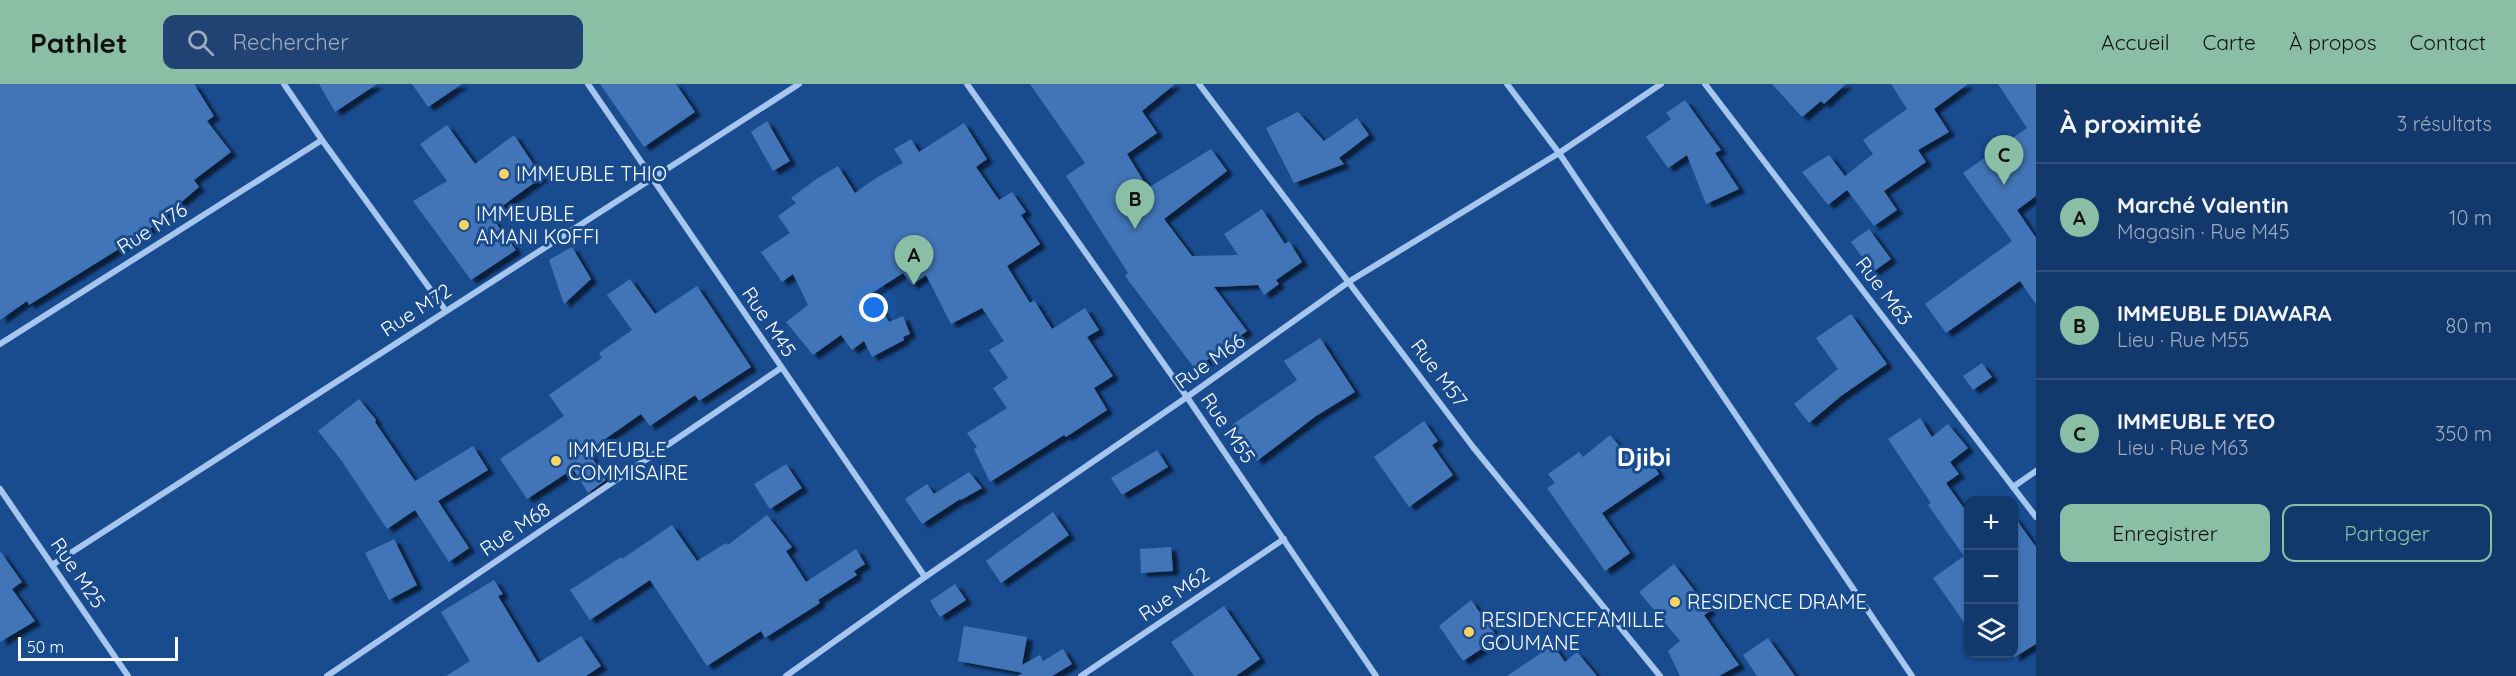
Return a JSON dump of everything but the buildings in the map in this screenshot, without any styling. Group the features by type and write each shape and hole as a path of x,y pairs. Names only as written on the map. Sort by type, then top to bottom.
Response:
{"street":[{"path":"285,84 322,140 446,311"},
{"name":"Rue M45","path":"588,84 925,577"},
{"name":"Rue M72","path":"52,565 798,84"},
{"name":"Rue M55","path":"967,84 1187,397 1376,676"},
{"name":"Rue M57","path":"1199,84 1350,281 1473,447 1660,676"},
{"path":"1507,84 1559,153 1912,676"},
{"name":"Rue M66","path":"786,676 1350,281 1559,153 1661,84"},
{"name":"Rue M63","path":"1705,84 2036,518"},
{"name":"Rue M76","path":"0,344 322,140"},
{"name":"Rue M68","path":"327,676 781,368"},
{"path":"2013,487 2036,471"},
{"name":"Rue M25","path":"0,489 128,676"},
{"name":"Rue M62","path":"1081,676 1284,540"}],"place":[{"name":"IMMEUBLE THIO","path":"504,174"},
{"name":"IMMEUBLE YEO","path":"2004,185"},
{"name":"IMMEUBLE AMANI KOFFI","path":"464,225"},
{"name":"IMMEUBLE DIAWARA","path":"1135,229"},
{"name":"Marché Valentin","path":"914,285"},
{"name":"IMMEUBLE COMMISAIRE","path":"556,461"},
{"name":"RESIDENCE DRAME","path":"1675,602"},
{"name":"RESIDENCEFAMILLE GOUMANE","path":"1469,632"}],"district":[{"name":"Djibi","path":"1644,457"}]}
